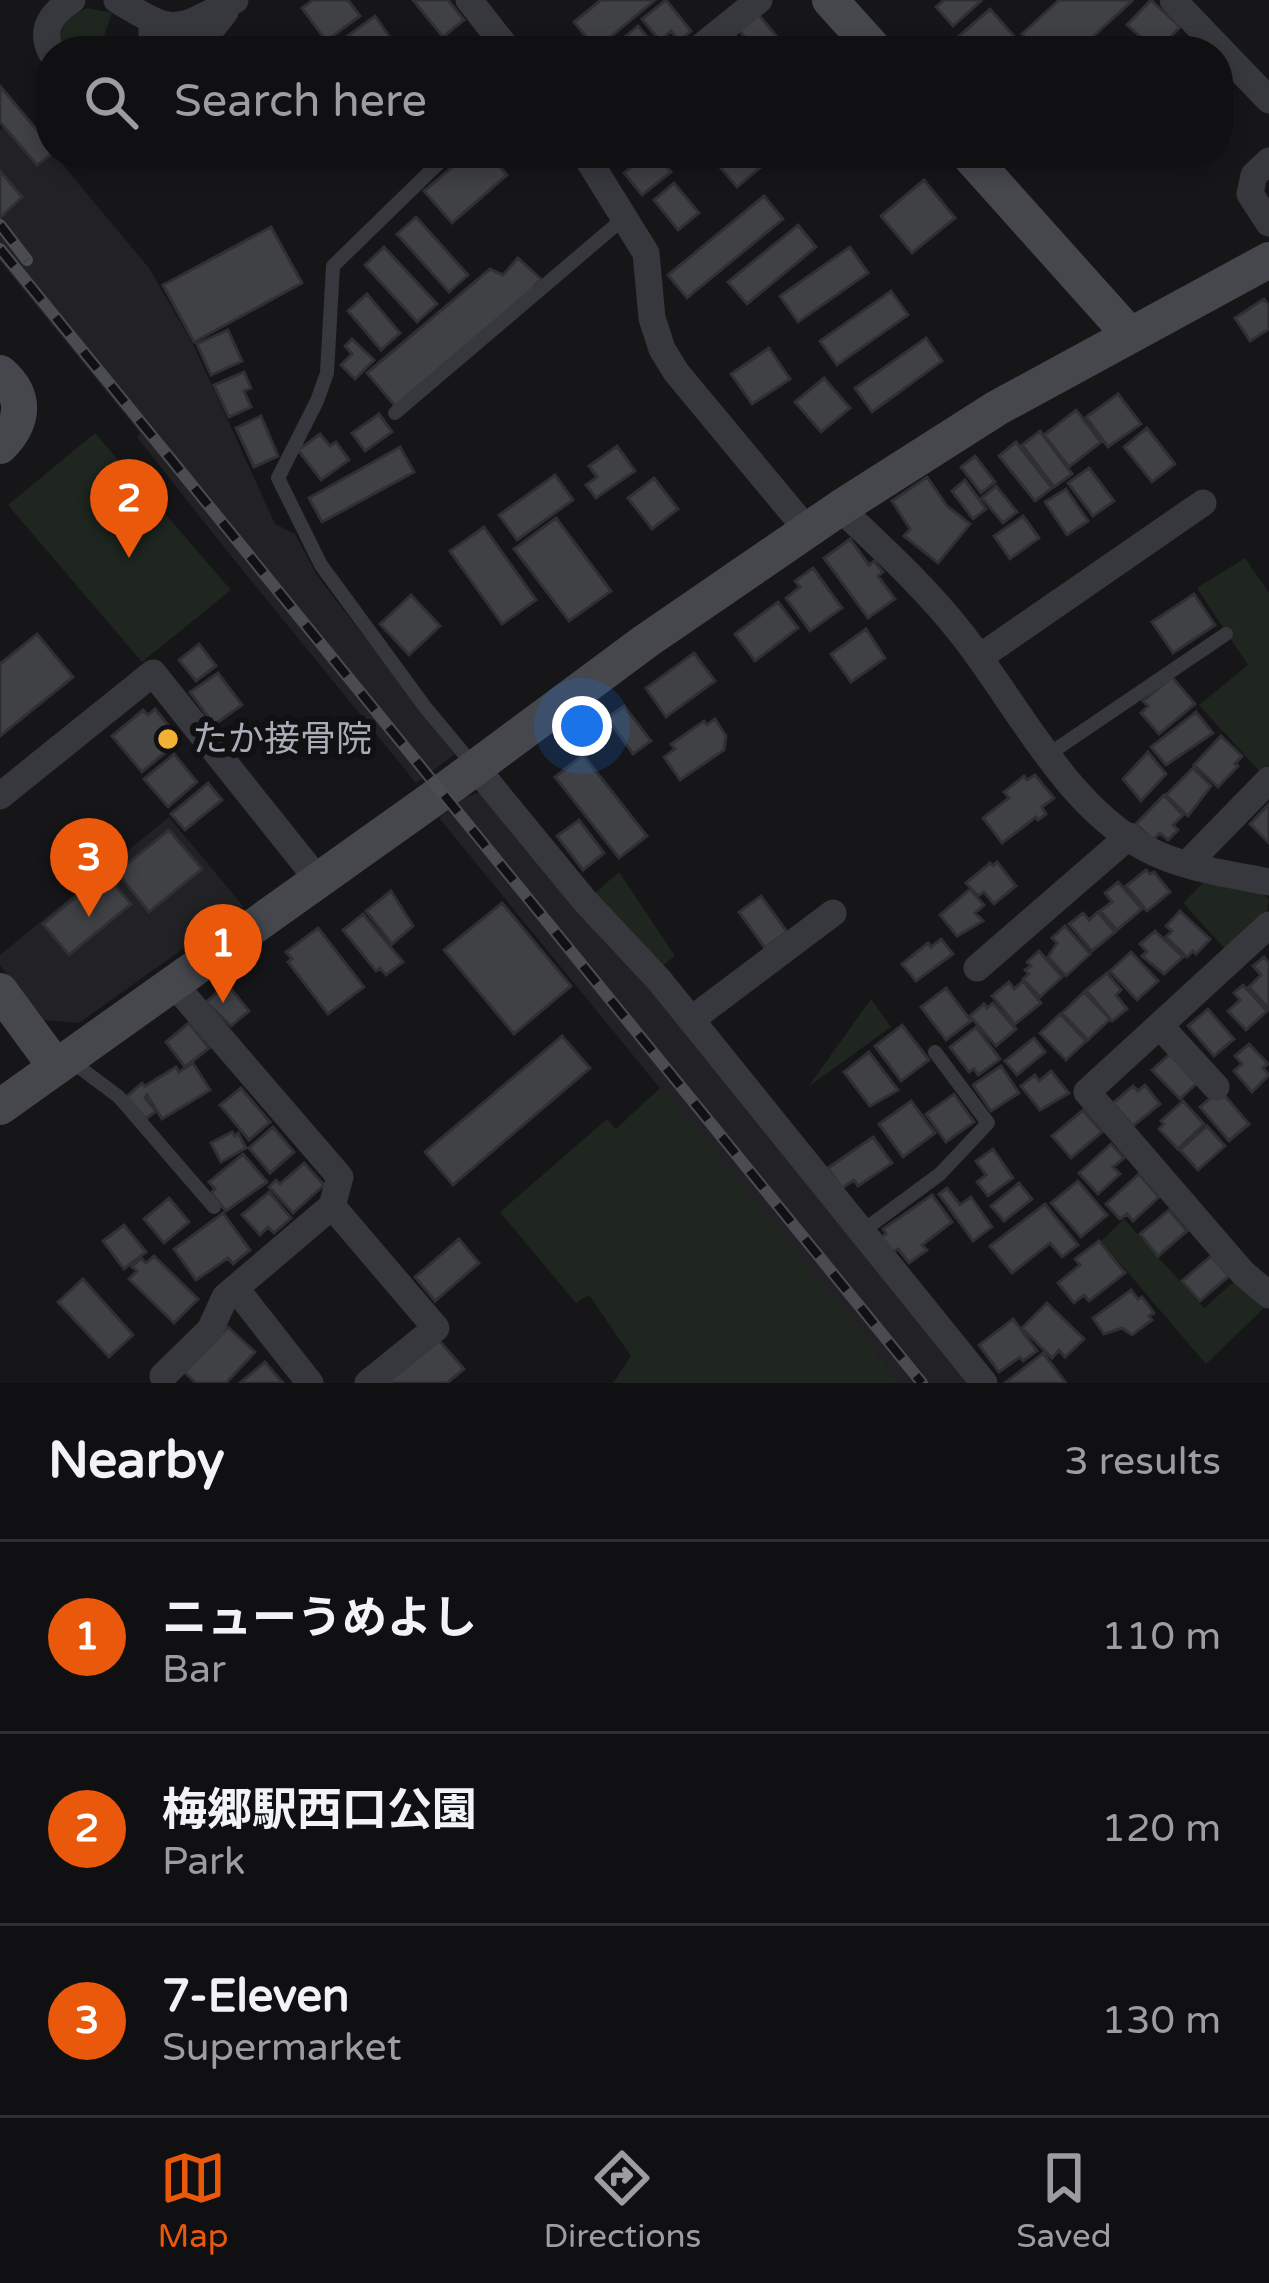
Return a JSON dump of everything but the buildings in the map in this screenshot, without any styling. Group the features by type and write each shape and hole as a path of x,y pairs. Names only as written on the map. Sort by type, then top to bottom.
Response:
{"street":[{"path":"46,36 47,26 72,0"},
{"path":"118,0 152,22 184,26 235,0"},
{"path":"206,36 235,0"},
{"path":"469,0 497,36"},
{"path":"715,36 759,0"},
{"path":"830,0 862,36"},
{"path":"1174,0 1194,36"},
{"path":"152,22 152,36"},
{"path":"1233,71 1269,100"},
{"path":"1269,161 1254,175 1250,194 1269,223"},
{"path":"594,168 646,254 652,318 662,349 808,531"},
{"path":"980,168 1130,335"},
{"path":"0,1107 646,641 840,508 997,408 1269,260"},
{"path":"0,373 15,387 21,404 13,433 0,446"},
{"path":"980,657 1203,503"},
{"path":"840,508 919,584 1093,808 1147,850 1269,882"},
{"path":"0,796 153,674 319,880"},
{"path":"475,767 585,901 692,1019 984,1383"},
{"path":"1188,863 1269,780"},
{"path":"977,968 1129,836"},
{"path":"692,1019 833,913"},
{"path":"1269,925 1087,1092 1244,1273 1269,1295"},
{"path":"163,1376 210,1330 225,1298 332,1206 340,1177 172,983"},
{"path":"0,991 62,1062"},
{"path":"1160,1026 1216,1087"},
{"path":"332,1206 436,1328 368,1383"},
{"path":"236,1288 310,1383"}],"lane":[{"path":"434,168 333,266 327,373 278,478 321,565 475,767"},
{"path":"395,413 626,216"},
{"path":"1049,754 1226,634"},
{"path":"864,1230 940,1174 988,1124 934,1052"},
{"path":"62,1062 119,1097 214,1207"}],"shaded area":[{"path":"87,8 112,13 104,36 61,36 74,15"},
{"path":"4,127 36,168 66,168 149,268 194,346 275,524 295,534 318,577 455,754 416,783 0,261 0,130"},
{"path":"95,433 231,590 142,662 8,505"},
{"path":"1245,558 1269,593 1269,765 1261,773 1199,705 1248,665 1197,588"},
{"path":"487,790 978,1383 901,1383 439,818 468,796"},
{"path":"169,817 243,906 79,1023 42,1020 0,965 0,955"},
{"path":"619,872 675,956 655,971 589,898"},
{"path":"1205,881 1261,893 1269,899 1266,916 1227,951 1183,903"},
{"path":"871,999 891,1027 808,1087"},
{"path":"661,1087 901,1383 613,1383 631,1356 589,1295 576,1303 500,1212 607,1119 616,1129"},
{"path":"1124,1219 1204,1308 1236,1280 1267,1305 1206,1364 1101,1241"}],"railway":[{"path":"0,225 27,260"},
{"path":"0,249 922,1383"}],"place":[{"name":"梅郷駅西口公園","path":"129,558"},
{"name":"たか接骨院","path":"168,739"},
{"name":"7-Eleven","path":"89,917"},
{"name":"ニューうめよし","path":"223,1003"}]}
